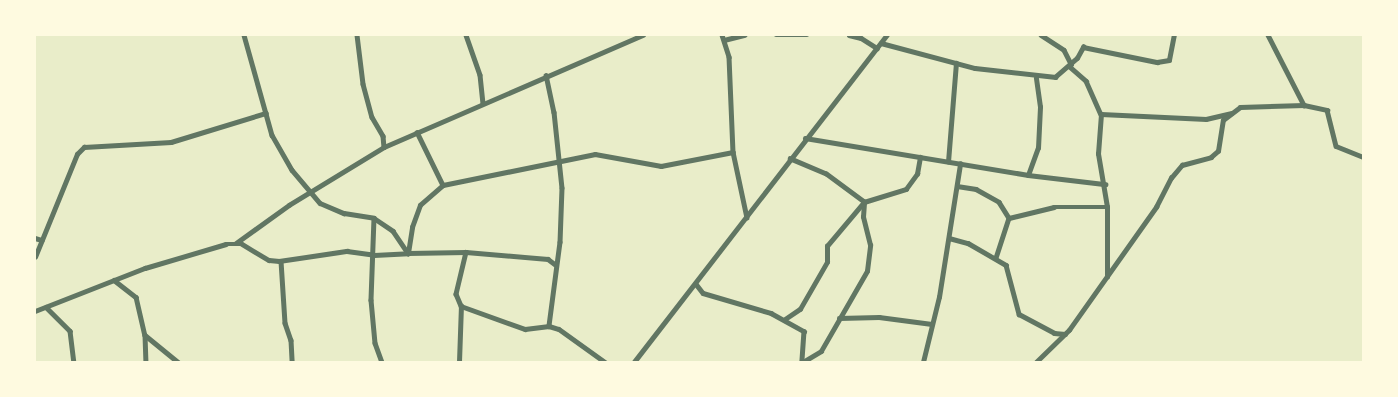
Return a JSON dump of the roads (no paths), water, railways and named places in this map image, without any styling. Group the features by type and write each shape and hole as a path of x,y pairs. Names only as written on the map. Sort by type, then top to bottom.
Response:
{"street":[{"path":"244,35 272,135 292,170 311,194 330,210 374,218 393,231 408,253"},
{"path":"357,35 363,84 384,147"},
{"path":"466,35 480,75 483,103"},
{"path":"35,310 114,280 236,243 282,209 311,194 384,147 546,75 642,35"},
{"path":"744,35 723,38 728,57 733,152 747,218"},
{"path":"776,35 807,35"},
{"path":"849,35 861,38 877,48"},
{"path":"634,362 747,218 805,138 887,35"},
{"path":"1042,35 1064,50 1070,65 1086,81 1101,114 1098,154 1105,184 1107,207 1107,278"},
{"path":"881,43 956,63 1036,78 1055,77 1070,65 1083,48 1164,62 1172,56 1174,35"},
{"path":"1268,35 1304,105"},
{"path":"948,162 956,63"},
{"path":"546,75 554,112 562,188 549,326"},
{"path":"1028,175 1038,148 1040,107 1036,78"},
{"path":"1036,362 1065,334 1107,278 1182,165 1211,157 1218,151 1224,120 1240,107 1253,104 1304,105 1327,110 1336,146 1363,157"},
{"path":"1101,114 1206,119 1235,112"},
{"path":"35,257 77,154 84,148 171,142 266,113"},
{"path":"417,132 443,185"},
{"path":"805,138 1028,175 1105,184"},
{"path":"408,253 412,227 420,205 443,185 558,159 596,154 661,166 733,152"},
{"path":"785,319 800,309 807,293 820,279 827,262 827,246 864,202 906,189 917,174 920,157"},
{"path":"790,159 832,177 864,202"},
{"path":"923,362 949,238 960,164"},
{"path":"957,186 976,189 999,202 1009,218"},
{"path":"802,362 822,351 838,318 867,271 870,246 863,217 864,202"},
{"path":"1009,218 1054,207 1107,207"},
{"path":"374,218 371,300 375,344 382,362"},
{"path":"996,258 1009,218"},
{"path":"35,238 42,240"},
{"path":"949,238 996,258 1006,265 1019,314 1054,333 1065,334"},
{"path":"236,243 248,246 269,260 281,261 347,251 374,255 466,252 548,259 556,265"},
{"path":"459,362 461,306 456,294 466,252"},
{"path":"281,261 285,323 291,340 292,362"},
{"path":"114,280 136,297 145,334 146,362"},
{"path":"696,284 703,293 728,298 785,319 804,331 802,362"},
{"path":"461,306 525,329 549,326 559,329 605,362"},
{"path":"46,307 70,331 74,362"},
{"path":"838,318 879,317 932,324"},
{"path":"145,334 178,362"}]}
